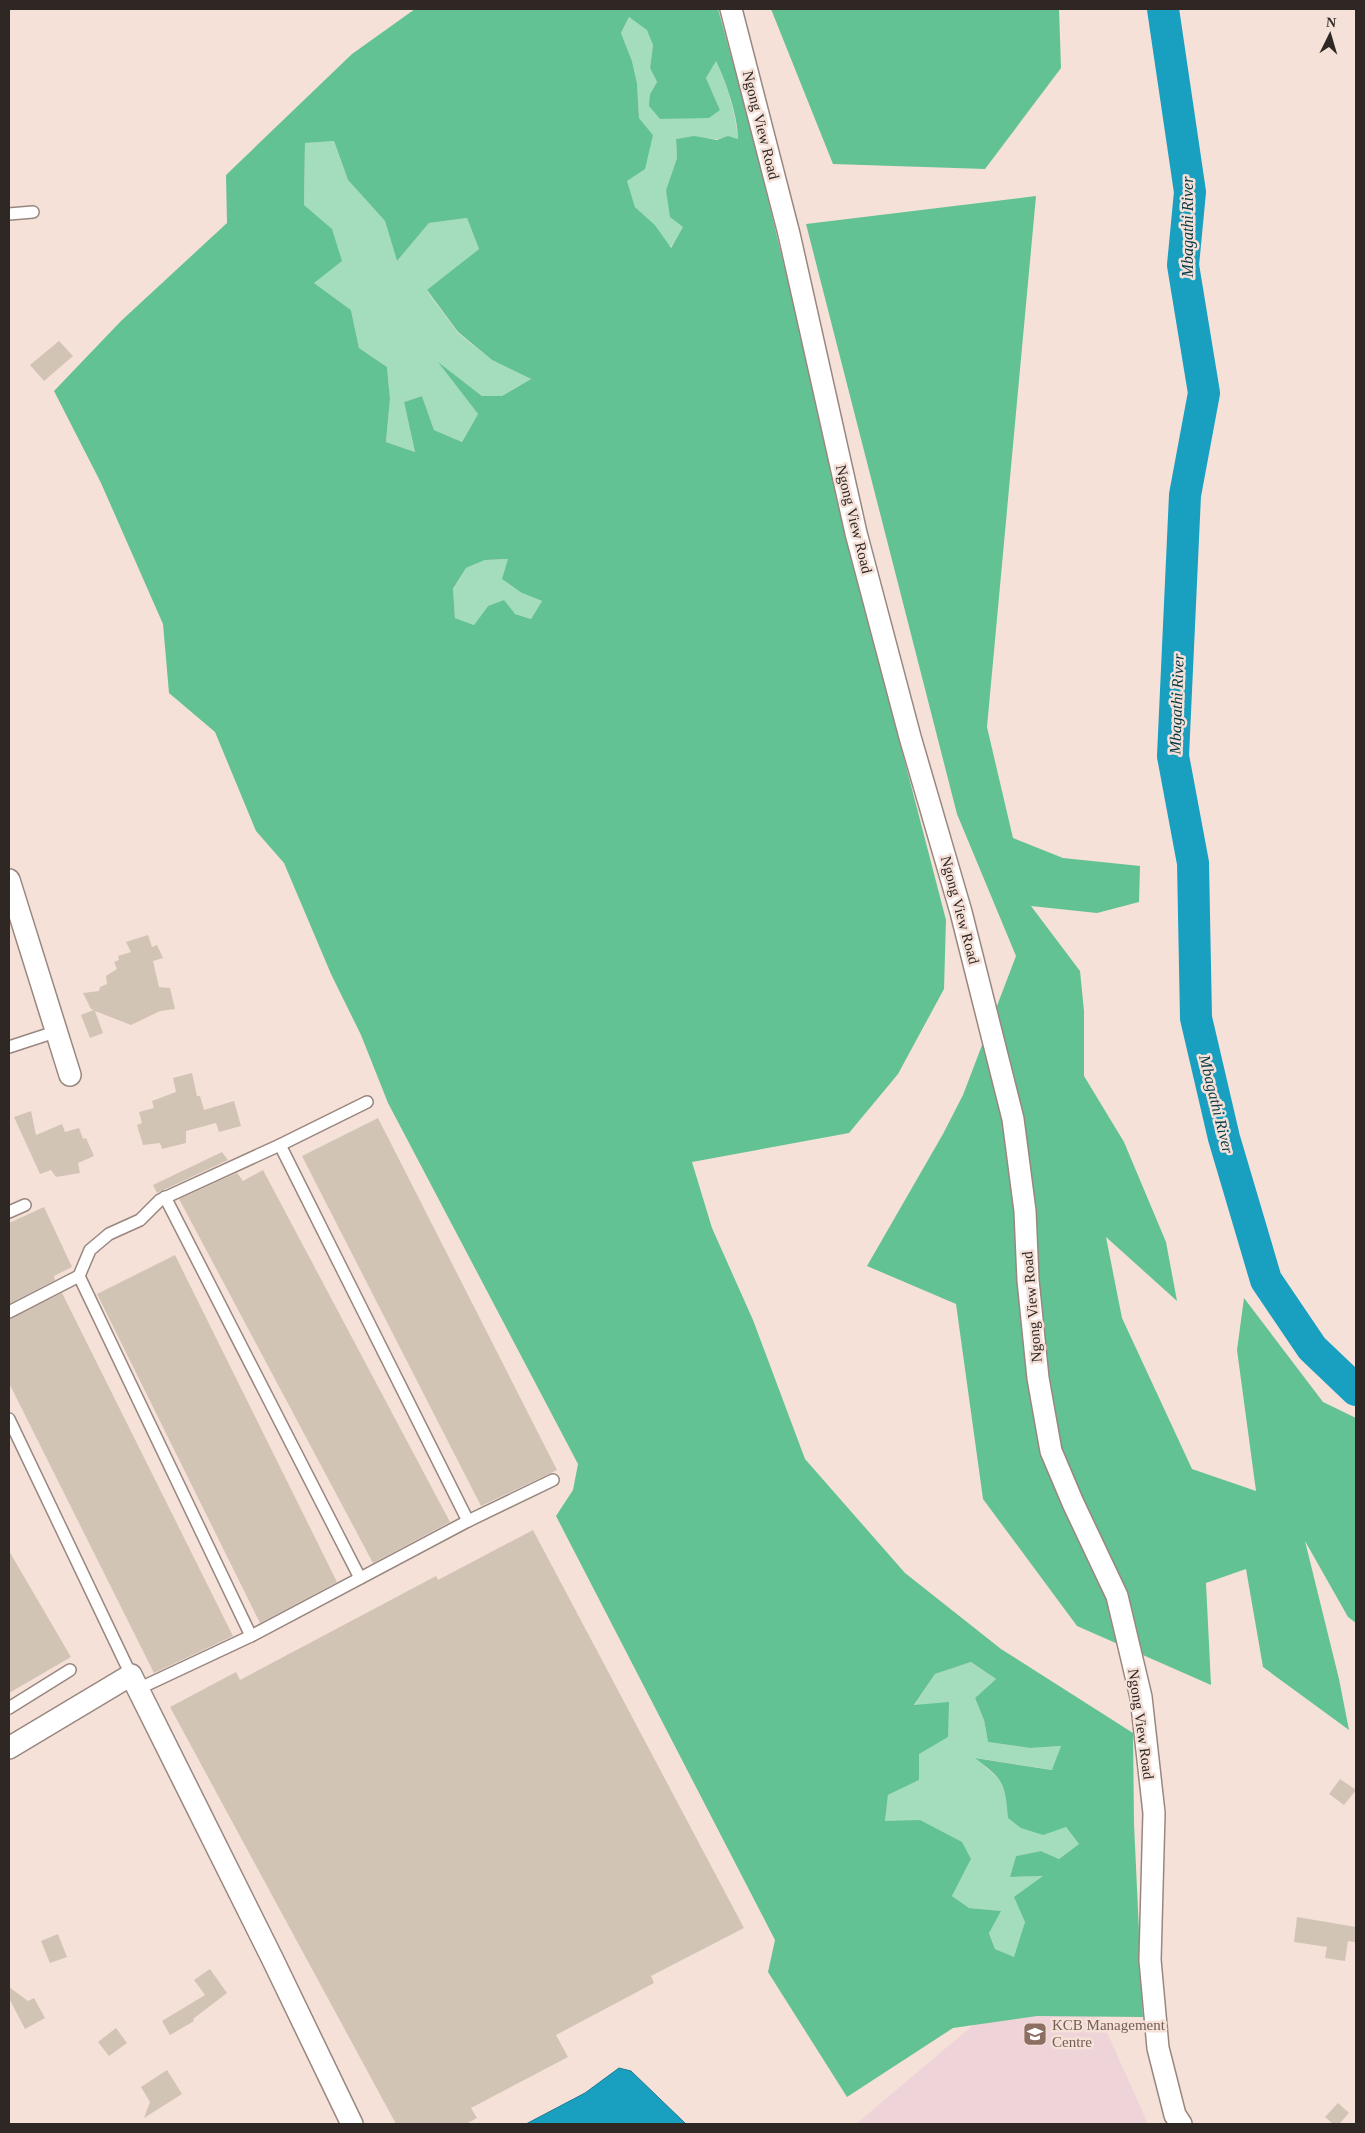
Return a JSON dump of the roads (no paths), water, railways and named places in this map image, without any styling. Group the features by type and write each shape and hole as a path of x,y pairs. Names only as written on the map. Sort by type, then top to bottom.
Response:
{"street":[{"name":"Ngong View Road","path":"731,9 789,234 856,533 910,737 962,912 1013,1119 1025,1211 1028,1280 1038,1378 1051,1451 1072,1503 1117,1596 1141,1697 1154,1813 1150,1960 1158,2048 1176,2115 1181,2124"},
{"path":"9,880 70,1075"},
{"path":"9,1748 134,1682 272,1958 349,2123"}],"lane":[{"path":"9,214 33,212"},
{"path":"9,1047 55,1032"},
{"path":"9,1312 79,1276 90,1250 109,1234 140,1220 166,1198 367,1102"},
{"path":"280,1145 468,1522"},
{"path":"166,1198 360,1578"},
{"path":"9,1212 25,1206"},
{"path":"79,1276 252,1636"},
{"path":"9,1419 134,1682 252,1636 468,1522 553,1480"},
{"path":"9,1708 70,1670"}],"water":[{"path":"619,2068 631,2071 686,2124 526,2124 585,2093"}],"waterway":[{"name":"Mbagathi River","path":"1163,9 1190,192 1183,265 1204,393 1185,495 1173,756 1193,863 1196,1018 1224,1138 1266,1280 1312,1348 1356,1390"}],"place":[{"name":"KCB Management Centre","path":"1035,2034"}]}
